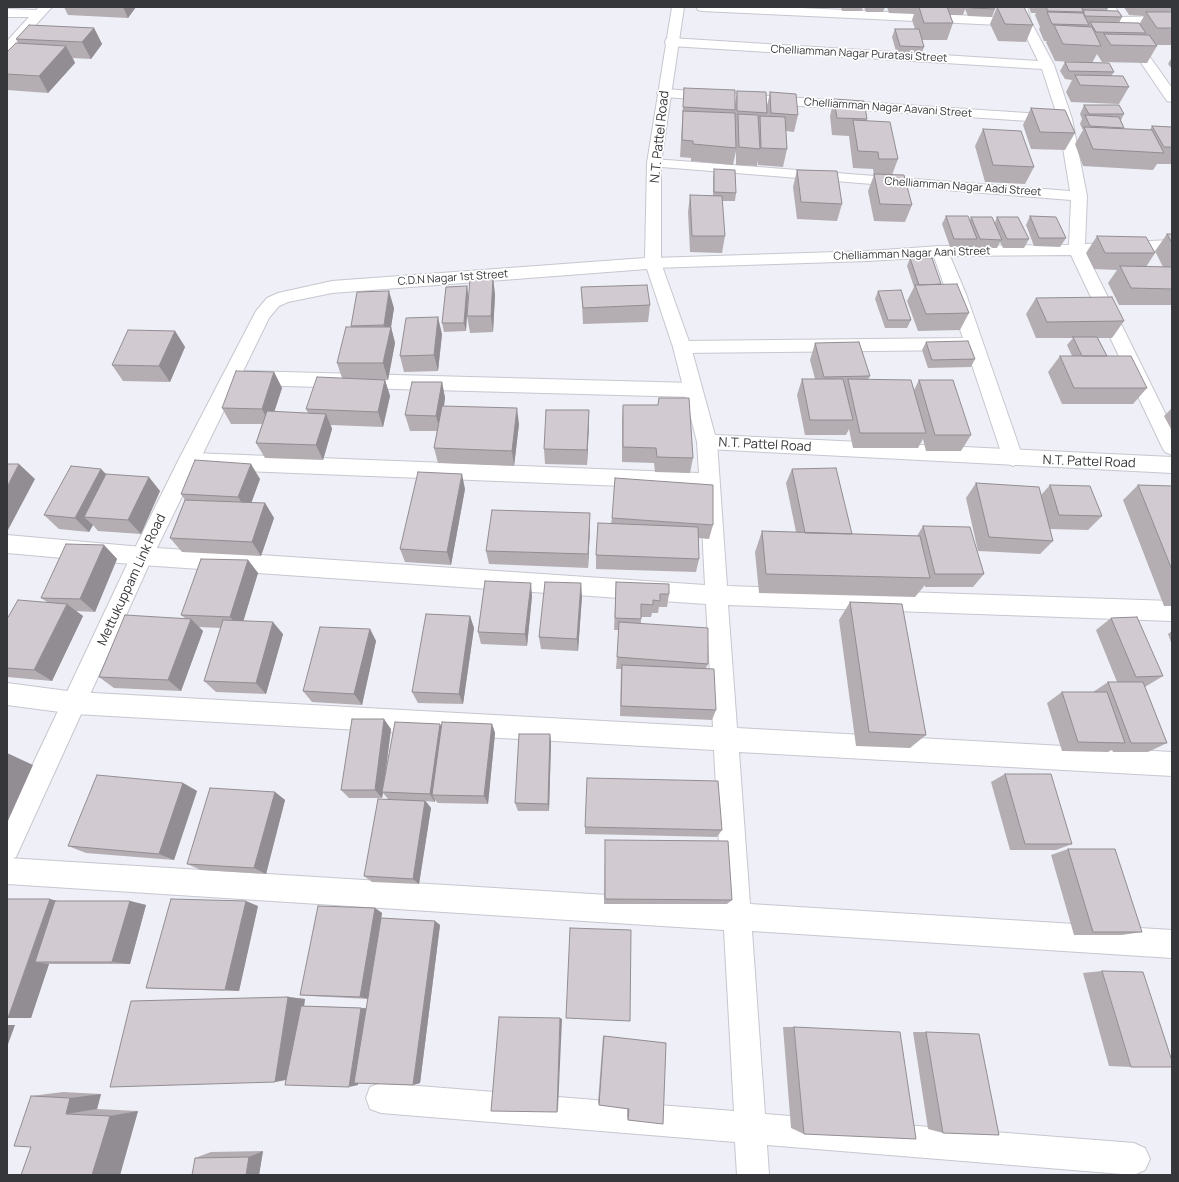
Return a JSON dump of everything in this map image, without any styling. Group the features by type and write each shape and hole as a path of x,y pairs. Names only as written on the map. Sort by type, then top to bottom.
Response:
{"street":[{"name":"N.T. Pattel Road","path":"678,7 671,42 654,164 653,264 682,347 707,442 1172,465"},
{"path":"702,7 1025,22"},
{"path":"1021,7 1025,22 1047,65 1065,120 1079,196 1077,250 1172,447"},
{"path":"1109,7 1172,98"},
{"path":"7,13 43,11"},
{"path":"7,48 43,11"},
{"path":"1118,21 1172,20"},
{"name":"Chelliamman Nagar Puratasi Street","path":"671,42 1047,65"},
{"name":"Chelliamman Nagar Aavani Street","path":"664,93 1065,120"},
{"name":"Chelliamman Nagar Aadi Street","path":"654,164 1079,196"},
{"name":"Chelliamman Nagar Aani Street","path":"653,264 868,256 940,251 1077,250 1172,245"},
{"path":"940,251 958,294 1013,458"},
{"name":"C.D.N Nagar 1st Street","path":"262,315 273,302 284,297 332,287 653,264"},
{"name":"Mettukuppam Link Road","path":"7,848 142,556 262,315"},
{"path":"682,347 974,344"},
{"path":"230,377 693,390"},
{"path":"707,442 753,1175"},
{"path":"188,461 709,481"},
{"path":"7,544 142,556 716,595 1172,611"},
{"path":"7,694 75,703 1172,764"},
{"path":"7,871 1172,944"},
{"path":"381,1098 1134,1159"}],"building":[{"path":"919,7 947,7 953,23 924,23"},
{"path":"970,7 994,7 995,9 971,8"},
{"path":"997,7 1024,7 1033,25 1005,24"},
{"path":"1046,7 1081,7 1084,12 1048,11"},
{"path":"1083,10 1118,11 1122,17 1085,16"},
{"path":"1047,12 1083,13 1089,25 1052,24"},
{"path":"1146,12 1172,12 1172,28 1157,28"},
{"path":"1090,22 1139,23 1146,33 1096,32"},
{"path":"29,25 94,28 82,42 16,39"},
{"path":"1054,25 1092,27 1101,46 1063,44"},
{"path":"895,29 919,29 924,47 900,46"},
{"path":"1104,34 1149,35 1157,46 1111,45"},
{"path":"16,43 66,46 39,76 7,74 7,52"},
{"path":"1065,62 1109,63 1114,72 1069,71"},
{"path":"1075,75 1123,76 1129,87 1080,85"},
{"path":"684,88 735,90 735,110 683,107"},
{"path":"737,91 766,92 767,113 737,111"},
{"path":"770,92 796,94 798,115 771,113"},
{"path":"834,99 864,101 867,119 837,118"},
{"path":"1084,105 1119,105 1124,114 1089,114"},
{"path":"1031,108 1065,110 1075,133 1040,132"},
{"path":"683,111 735,113 736,148 693,144 693,141 682,140"},
{"path":"738,114 758,115 760,149 739,147"},
{"path":"1085,115 1119,117 1124,128 1090,126"},
{"path":"760,116 785,117 787,149 761,148"},
{"path":"853,120 890,122 898,159 879,159 878,152 858,151"},
{"path":"1152,126 1172,127 1172,147 1164,147"},
{"path":"1084,127 1152,130 1164,153 1093,149"},
{"path":"983,129 1021,131 1034,167 993,165"},
{"path":"714,169 735,170 736,193 714,192"},
{"path":"797,170 837,171 842,204 801,202"},
{"path":"874,174 904,175 912,205 880,204"},
{"path":"690,195 722,196 725,236 692,236"},
{"path":"946,216 968,216 977,239 954,239"},
{"path":"1030,216 1056,217 1066,238 1039,238"},
{"path":"971,217 992,217 1002,240 980,239"},
{"path":"997,217 1018,217 1029,239 1007,239"},
{"path":"1167,234 1172,234 1172,243"},
{"path":"1097,236 1146,237 1155,253 1105,253"},
{"path":"910,258 932,258 941,284 919,285"},
{"path":"1120,266 1172,267 1172,289 1131,288"},
{"path":"493,278 491,316 467,316 470,279"},
{"path":"957,284 969,313 926,314 915,285"},
{"path":"647,285 650,305 583,308 581,287"},
{"path":"467,286 464,323 442,323 446,287"},
{"path":"901,290 911,320 888,320 878,291"},
{"path":"389,291 384,325 351,326 357,292"},
{"path":"1112,297 1124,321 1047,322 1036,298"},
{"path":"438,317 434,355 400,356 406,318"},
{"path":"346,327 391,327 383,363 337,363"},
{"path":"128,330 175,331 159,366 112,365"},
{"path":"1073,337 1097,337 1107,356 1082,356"},
{"path":"968,341 975,359 932,360 926,342"},
{"path":"859,342 870,376 824,377 815,343"},
{"path":"1060,356 1131,356 1147,388 1074,388"},
{"path":"236,371 274,372 262,409 222,408"},
{"path":"317,377 385,380 378,412 306,409"},
{"path":"802,379 843,379 853,420 810,420"},
{"path":"848,379 911,380 926,433 860,433"},
{"path":"919,380 953,380 971,435 935,435"},
{"path":"412,382 442,382 436,416 405,415"},
{"path":"659,398 689,398 693,458 657,457 656,448 623,447 623,405 658,405"},
{"path":"442,406 517,408 512,451 434,448"},
{"path":"546,410 589,410 587,450 544,449"},
{"path":"267,411 326,414 316,445 256,443"},
{"path":"195,460 251,464 238,497 181,494"},
{"path":"7,464 19,464 7,487"},
{"path":"71,466 101,469 75,518 44,515"},
{"path":"836,468 852,534 805,533 792,469"},
{"path":"418,472 462,474 447,552 400,549"},
{"path":"106,474 149,477 128,520 84,517"},
{"path":"615,478 713,485 713,525 612,518"},
{"path":"976,483 1039,487 1053,541 989,537"},
{"path":"1050,485 1090,486 1102,516 1059,515"},
{"path":"1138,485 1172,486 1172,570"},
{"path":"185,500 265,503 252,542 170,538"},
{"path":"492,510 590,513 588,554 486,551"},
{"path":"598,523 698,527 699,559 596,555"},
{"path":"923,526 970,527 984,574 935,574"},
{"path":"762,531 920,536 930,578 766,574"},
{"path":"66,544 104,545 80,599 41,598"},
{"path":"201,559 248,560 230,617 181,615"},
{"path":"485,581 531,583 525,634 478,632"},
{"path":"545,582 581,583 577,639 539,637"},
{"path":"616,582 669,584 669,594 660,594 660,601 653,600 653,605 641,604 641,619 615,618"},
{"path":"18,600 67,604 34,670 7,668 7,619"},
{"path":"850,602 902,604 926,735 869,732"},
{"path":"426,614 470,616 459,694 412,692"},
{"path":"125,615 191,619 168,680 99,677"},
{"path":"1137,617 1163,676 1136,677 1111,618"},
{"path":"223,620 273,622 256,683 204,681"},
{"path":"619,622 708,628 708,664 617,657"},
{"path":"320,627 370,629 354,694 303,691"},
{"path":"622,665 714,669 716,710 621,706"},
{"path":"1108,682 1143,682 1167,743 1131,743"},
{"path":"1062,692 1107,692 1125,743 1078,742"},
{"path":"352,719 384,719 375,790 341,790"},
{"path":"395,722 440,724 430,794 382,792"},
{"path":"442,722 492,724 484,796 432,795"},
{"path":"519,734 550,734 548,804 515,803"},
{"path":"1005,774 1051,774 1072,844 1025,844"},
{"path":"97,775 183,783 159,854 68,846"},
{"path":"587,778 718,781 722,830 585,827"},
{"path":"210,788 275,792 254,868 187,864"},
{"path":"378,799 425,801 413,879 364,876"},
{"path":"605,840 728,841 732,900 605,899"},
{"path":"1068,849 1115,849 1142,932 1093,932"},
{"path":"7,899 50,899 8,1018 7,1017"},
{"path":"171,899 246,901 225,990 146,988"},
{"path":"55,901 130,901 112,962 35,962"},
{"path":"318,906 375,908 360,997 300,995"},
{"path":"381,918 435,921 413,1085 354,1083"},
{"path":"570,928 631,930 630,1021 566,1018"},
{"path":"1102,971 1143,972 1172,1061 1172,1067 1131,1067"},
{"path":"288,997 275,1082 110,1087 131,1001"},
{"path":"301,1006 361,1008 349,1087 285,1085"},
{"path":"499,1017 560,1018 557,1112 491,1111"},
{"path":"794,1027 900,1032 916,1139 804,1134"},
{"path":"926,1032 979,1034 999,1135 943,1133"},
{"path":"604,1036 666,1043 663,1124 628,1120 629,1109 599,1105"},
{"path":"31,1096 70,1098 66,1114 110,1116 92,1175 21,1175 31,1147 14,1146"},
{"path":"249,1157 246,1175 192,1175 195,1158"}]}
